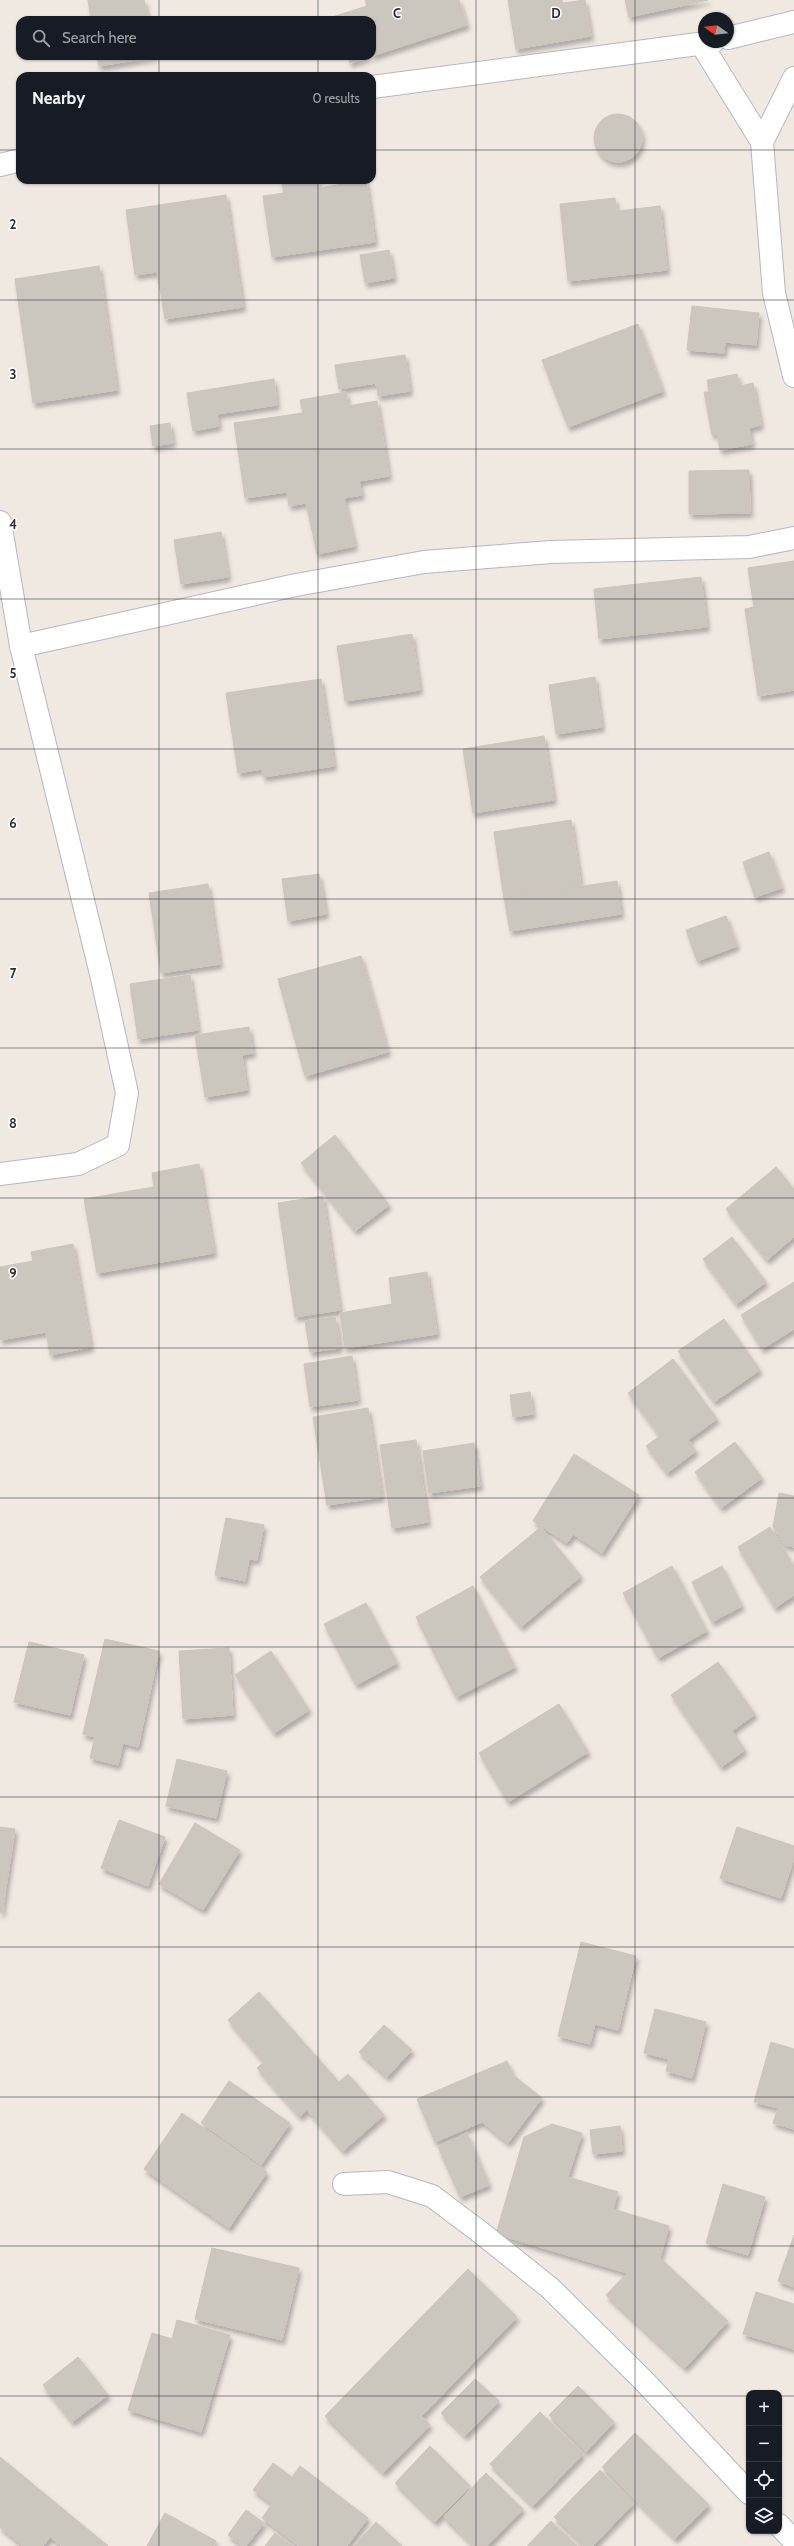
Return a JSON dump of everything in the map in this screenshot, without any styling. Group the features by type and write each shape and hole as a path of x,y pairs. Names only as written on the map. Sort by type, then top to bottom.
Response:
{"street":[{"path":"734,37 794,22"},
{"path":"376,86 698,44"},
{"path":"710,48 762,142 774,293 794,376"},
{"path":"762,142 794,78"},
{"path":"0,165 16,161"},
{"path":"0,522 21,646 101,974 127,1093 118,1145 78,1164 0,1174"},
{"path":"21,646 296,585 424,562 551,552 749,547 794,538"},
{"path":"344,2184 388,2182 432,2196 480,2232 550,2288 643,2380 746,2491"},
{"path":"782,2529 794,2541"}],"building":[{"path":"88,0 144,0 147,16 90,16"},
{"path":"365,0 459,0 467,25 376,55 376,16 335,16 367,6"},
{"path":"508,0 562,0 563,3 585,0 591,36 516,49"},
{"path":"625,0 708,0 629,17"},
{"path":"98,60 136,60 99,66"},
{"path":"349,60 359,60 350,63"},
{"path":"618,114 627,116 635,121 640,129 642,138 640,147 635,155 627,160 618,162 609,160 601,155 596,147 594,138 596,129 601,121 609,116"},
{"path":"282,184 318,184 319,188 342,184 367,184 375,242 272,257 263,196 284,193"},
{"path":"226,195 243,307 165,319 157,272 135,275 126,210"},
{"path":"615,198 617,211 660,206 667,270 568,281 560,204"},
{"path":"389,250 394,278 365,283 360,255"},
{"path":"99,266 117,390 33,403 15,279"},
{"path":"692,306 759,313 756,345 725,342 724,353 687,350"},
{"path":"638,324 663,391 568,427 542,360"},
{"path":"405,355 410,391 378,396 376,383 339,389 335,365"},
{"path":"737,374 740,386 753,383 761,425 749,428 752,444 720,450 717,433 712,435 704,392 709,392 707,380"},
{"path":"274,379 277,405 217,414 219,426 193,431 187,393"},
{"path":"346,392 348,406 377,401 389,476 359,481 362,495 344,498 355,546 317,554 306,503 289,506 287,492 245,498 234,423 303,413 300,400"},
{"path":"170,423 173,443 153,446 150,426"},
{"path":"749,470 750,513 689,514 689,471"},
{"path":"221,532 228,577 181,584 174,540"},
{"path":"794,561 794,690 758,696 745,609 754,607 748,568"},
{"path":"701,577 707,627 599,639 594,589"},
{"path":"412,634 420,690 345,701 337,646"},
{"path":"595,677 602,727 556,734 549,685"},
{"path":"321,679 334,766 263,777 262,769 238,773 226,693"},
{"path":"544,736 554,800 473,813 463,749"},
{"path":"571,820 581,886 504,898 494,832"},
{"path":"769,852 782,888 755,897 743,862"},
{"path":"319,874 326,914 288,921 282,879"},
{"path":"617,881 621,914 510,931 504,898"},
{"path":"208,884 220,964 161,973 149,893"},
{"path":"726,916 737,946 697,961 686,930"},
{"path":"361,956 388,1052 305,1076 278,979"},
{"path":"190,975 198,1030 138,1039 130,984"},
{"path":"249,1027 253,1053 242,1055 247,1090 205,1097 195,1035"},
{"path":"335,1135 389,1205 355,1231 301,1163"},
{"path":"199,1164 214,1253 97,1273 84,1199 154,1187 152,1173"},
{"path":"776,1167 794,1189 794,1237 767,1260 726,1209"},
{"path":"323,1196 340,1310 295,1317 278,1203"},
{"path":"732,1237 766,1282 736,1304 703,1259"},
{"path":"73,1244 91,1347 50,1355 46,1332 0,1340 0,1267 33,1261 31,1252"},
{"path":"427,1272 437,1334 345,1348 340,1313 392,1304 389,1278"},
{"path":"794,1282 794,1329 762,1349 741,1315"},
{"path":"335,1317 340,1348 310,1352 305,1321"},
{"path":"724,1319 760,1370 714,1402 678,1351"},
{"path":"352,1356 358,1400 310,1407 304,1364"},
{"path":"673,1359 717,1419 688,1440 696,1451 667,1473 646,1446 660,1436 628,1393"},
{"path":"530,1392 533,1414 513,1417 510,1395"},
{"path":"368,1408 382,1497 327,1505 313,1417"},
{"path":"416,1440 428,1522 392,1528 380,1445"},
{"path":"735,1442 762,1478 721,1508 695,1472"},
{"path":"474,1443 480,1486 429,1493 423,1451"},
{"path":"574,1454 639,1495 602,1553 573,1534 567,1543 533,1521"},
{"path":"779,1493 794,1496 794,1547 785,1545 773,1527"},
{"path":"226,1518 264,1525 257,1560 249,1559 245,1581 215,1575"},
{"path":"541,1527 581,1576 521,1627 480,1577"},
{"path":"770,1527 794,1566 794,1595 775,1608 738,1547"},
{"path":"672,1566 707,1631 658,1658 623,1593"},
{"path":"722,1566 742,1606 712,1622 692,1582"},
{"path":"473,1586 515,1667 456,1697 416,1617"},
{"path":"366,1603 397,1663 356,1685 324,1624"},
{"path":"105,1639 159,1651 138,1747 123,1743 118,1765 90,1758 95,1737 83,1734"},
{"path":"29,1642 84,1655 70,1715 14,1702"},
{"path":"229,1648 233,1715 183,1719 179,1651"},
{"path":"271,1651 309,1710 274,1733 235,1675"},
{"path":"718,1662 755,1714 732,1731 745,1750 721,1767 671,1695"},
{"path":"559,1704 588,1752 508,1802 479,1753"},
{"path":"177,1759 227,1771 216,1818 166,1806"},
{"path":"119,1820 165,1837 148,1886 101,1868"},
{"path":"195,1823 240,1850 203,1910 159,1884"},
{"path":"0,1827 15,1829 2,1913 0,1912"},
{"path":"737,1827 794,1846 794,1858 781,1898 720,1878"},
{"path":"581,1942 636,1956 618,2030 595,2024 590,2044 558,2036"},
{"path":"259,1992 339,2082 348,2074 384,2115 343,2151 307,2110 300,2117 257,2068 264,2062 228,2020"},
{"path":"655,2009 706,2022 692,2078 666,2071 669,2059 644,2053"},
{"path":"384,2025 412,2050 387,2077 359,2052"},
{"path":"771,2042 794,2049 794,2129 773,2123 778,2108 754,2102"},
{"path":"507,2061 513,2075 542,2098 508,2143 482,2122 435,2142 417,2099"},
{"path":"229,2081 290,2123 261,2165 201,2123"},
{"path":"182,2113 267,2172 229,2228 144,2169"},
{"path":"552,2124 582,2133 568,2177 618,2192 613,2209 669,2226 660,2258 728,2321 685,2368 606,2295 627,2273 496,2234 524,2137"},
{"path":"620,2126 622,2151 593,2154 590,2130"},
{"path":"467,2133 489,2185 460,2197 438,2147"},
{"path":"723,2184 765,2197 748,2255 706,2243"},
{"path":"794,2235 794,2287 778,2281"},
{"path":"212,2248 299,2268 282,2340 195,2319"},
{"path":"468,2269 517,2317 422,2416 430,2425 383,2473 325,2416"},
{"path":"756,2292 794,2304 794,2349 743,2334"},
{"path":"177,2320 230,2335 201,2432 128,2410 152,2333 172,2339"},
{"path":"78,2357 108,2395 72,2422 43,2385"},
{"path":"475,2379 499,2401 465,2436 441,2413"},
{"path":"578,2386 614,2422 586,2452 549,2415"},
{"path":"540,2412 583,2454 533,2506 490,2464"},
{"path":"635,2433 709,2505 675,2539 602,2467"},
{"path":"430,2446 470,2486 435,2522 395,2483"},
{"path":"0,2457 108,2546 62,2546 50,2537 43,2546 23,2546 0,2527"},
{"path":"273,2463 292,2477 300,2466 368,2518 347,2546 299,2546 262,2518 272,2504 253,2490"},
{"path":"600,2470 634,2503 593,2546 584,2546 554,2517"},
{"path":"486,2473 523,2509 487,2546 474,2546 444,2517"},
{"path":"246,2510 264,2523 246,2546 242,2546 228,2535"},
{"path":"165,2513 216,2541 214,2546 147,2546"},
{"path":"551,2521 577,2546 527,2546"},
{"path":"376,2522 402,2546 354,2546"},
{"path":"275,2533 292,2546 265,2546"}]}
